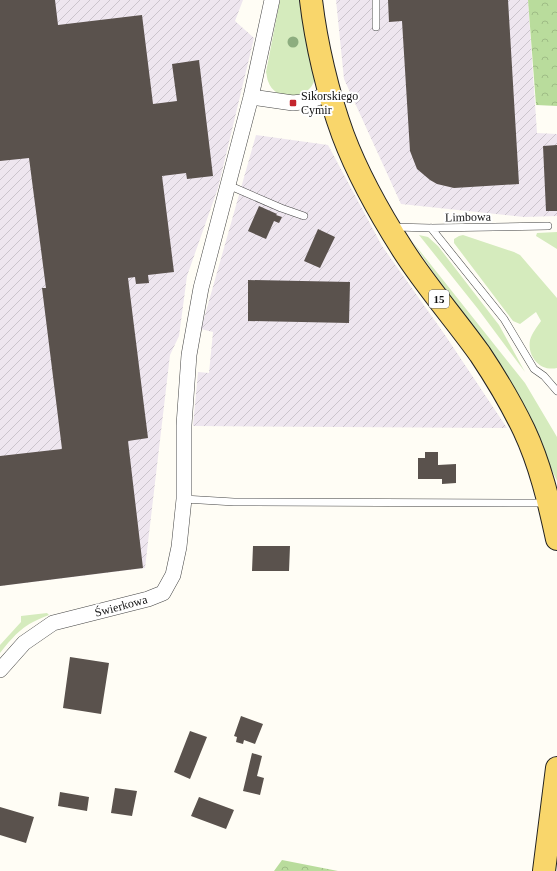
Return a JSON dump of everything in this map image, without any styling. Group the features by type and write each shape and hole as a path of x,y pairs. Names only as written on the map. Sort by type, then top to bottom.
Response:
{"main road":[{"name":"15","path":"311,0 320,54 343,135 362,177 389,227 420,274 480,355 504,393 524,431 553,503 557,539"},
{"path":"544,871 557,768"}],"street":[{"path":"184,499 184,425 189,354 201,288 251,96 272,0"},
{"path":"251,96 292,103 309,101 331,93"},
{"name":"Świerkowa","path":"0,670 24,644 53,623 148,599 163,593 172,575 179,547 184,499"}],"lane":[{"path":"376,0 376,27"},
{"path":"228,185 281,208 304,216"},
{"name":"Limbowa","path":"389,227 431,228 548,226"},
{"path":"431,228 504,319 534,369 544,376 557,391"},
{"path":"184,499 234,502 553,503"}],"shaded area":[{"path":"0,0 243,0 235,21 254,38 218,188 187,276 179,336 170,355 145,568 0,586"},
{"path":"336,0 528,0 537,133 557,134 557,216 524,217 401,204 344,79"},
{"path":"256,135 328,145 382,246 445,335 507,428 193,426 198,372 209,373 213,332 201,329"}],"green space":[{"path":"280,0 299,0 315,71 313,84 308,90 302,94 294,96 279,94 272,89 266,72"},
{"path":"528,0 557,0 557,106 536,105"},
{"path":"557,232 557,249 536,236 537,233"},
{"path":"419,235 428,237 438,246 499,325 525,372 478,309"},
{"path":"463,235 520,255 557,298 557,368 545,368 540,365 536,362 531,352 530,340 533,332 541,321 536,312 520,324 513,321 454,243 454,239"},
{"path":"412,241 525,383 557,437 557,481 531,426 504,376"},
{"path":"47,613 49,615 40,618 21,630 0,653 0,645 21,622 21,616"},
{"path":"282,860 338,871 274,871"}],"building":[{"path":"0,0 55,0 58,25 142,15 153,104 177,101 172,64 199,60 213,176 187,179 186,173 162,176 174,272 148,275 149,283 136,284 135,277 128,278 148,438 128,441 143,568 0,586 0,456 62,449 42,288 46,288 29,158 0,161"},
{"path":"388,0 508,0 519,184 454,188 437,184 417,169 410,151 402,21 389,22"},
{"path":"557,145 557,211 546,211 543,146"},
{"path":"259,206 282,217 279,223 274,221 266,239 248,231"},
{"path":"318,229 335,237 320,268 304,261"},
{"path":"248,280 350,282 349,323 248,321"},
{"path":"425,452 438,452 438,465 456,464 456,483 442,484 442,479 418,479 418,458 425,458"},
{"path":"253,546 290,546 289,571 252,571"},
{"path":"70,657 109,663 101,714 63,708"},
{"path":"241,716 263,724 255,744 244,740 243,744 236,742 237,737 234,736"},
{"path":"190,731 207,737 190,779 174,772"},
{"path":"252,753 262,756 257,776 264,778 260,795 243,791"},
{"path":"115,788 137,791 132,816 111,813"},
{"path":"60,792 89,797 87,811 58,806"},
{"path":"199,797 234,810 226,829 191,816"},
{"path":"0,807 34,817 26,843 0,835"}],"place":[{"name":"Sikorskiego Cymir","path":"293,103"}]}
